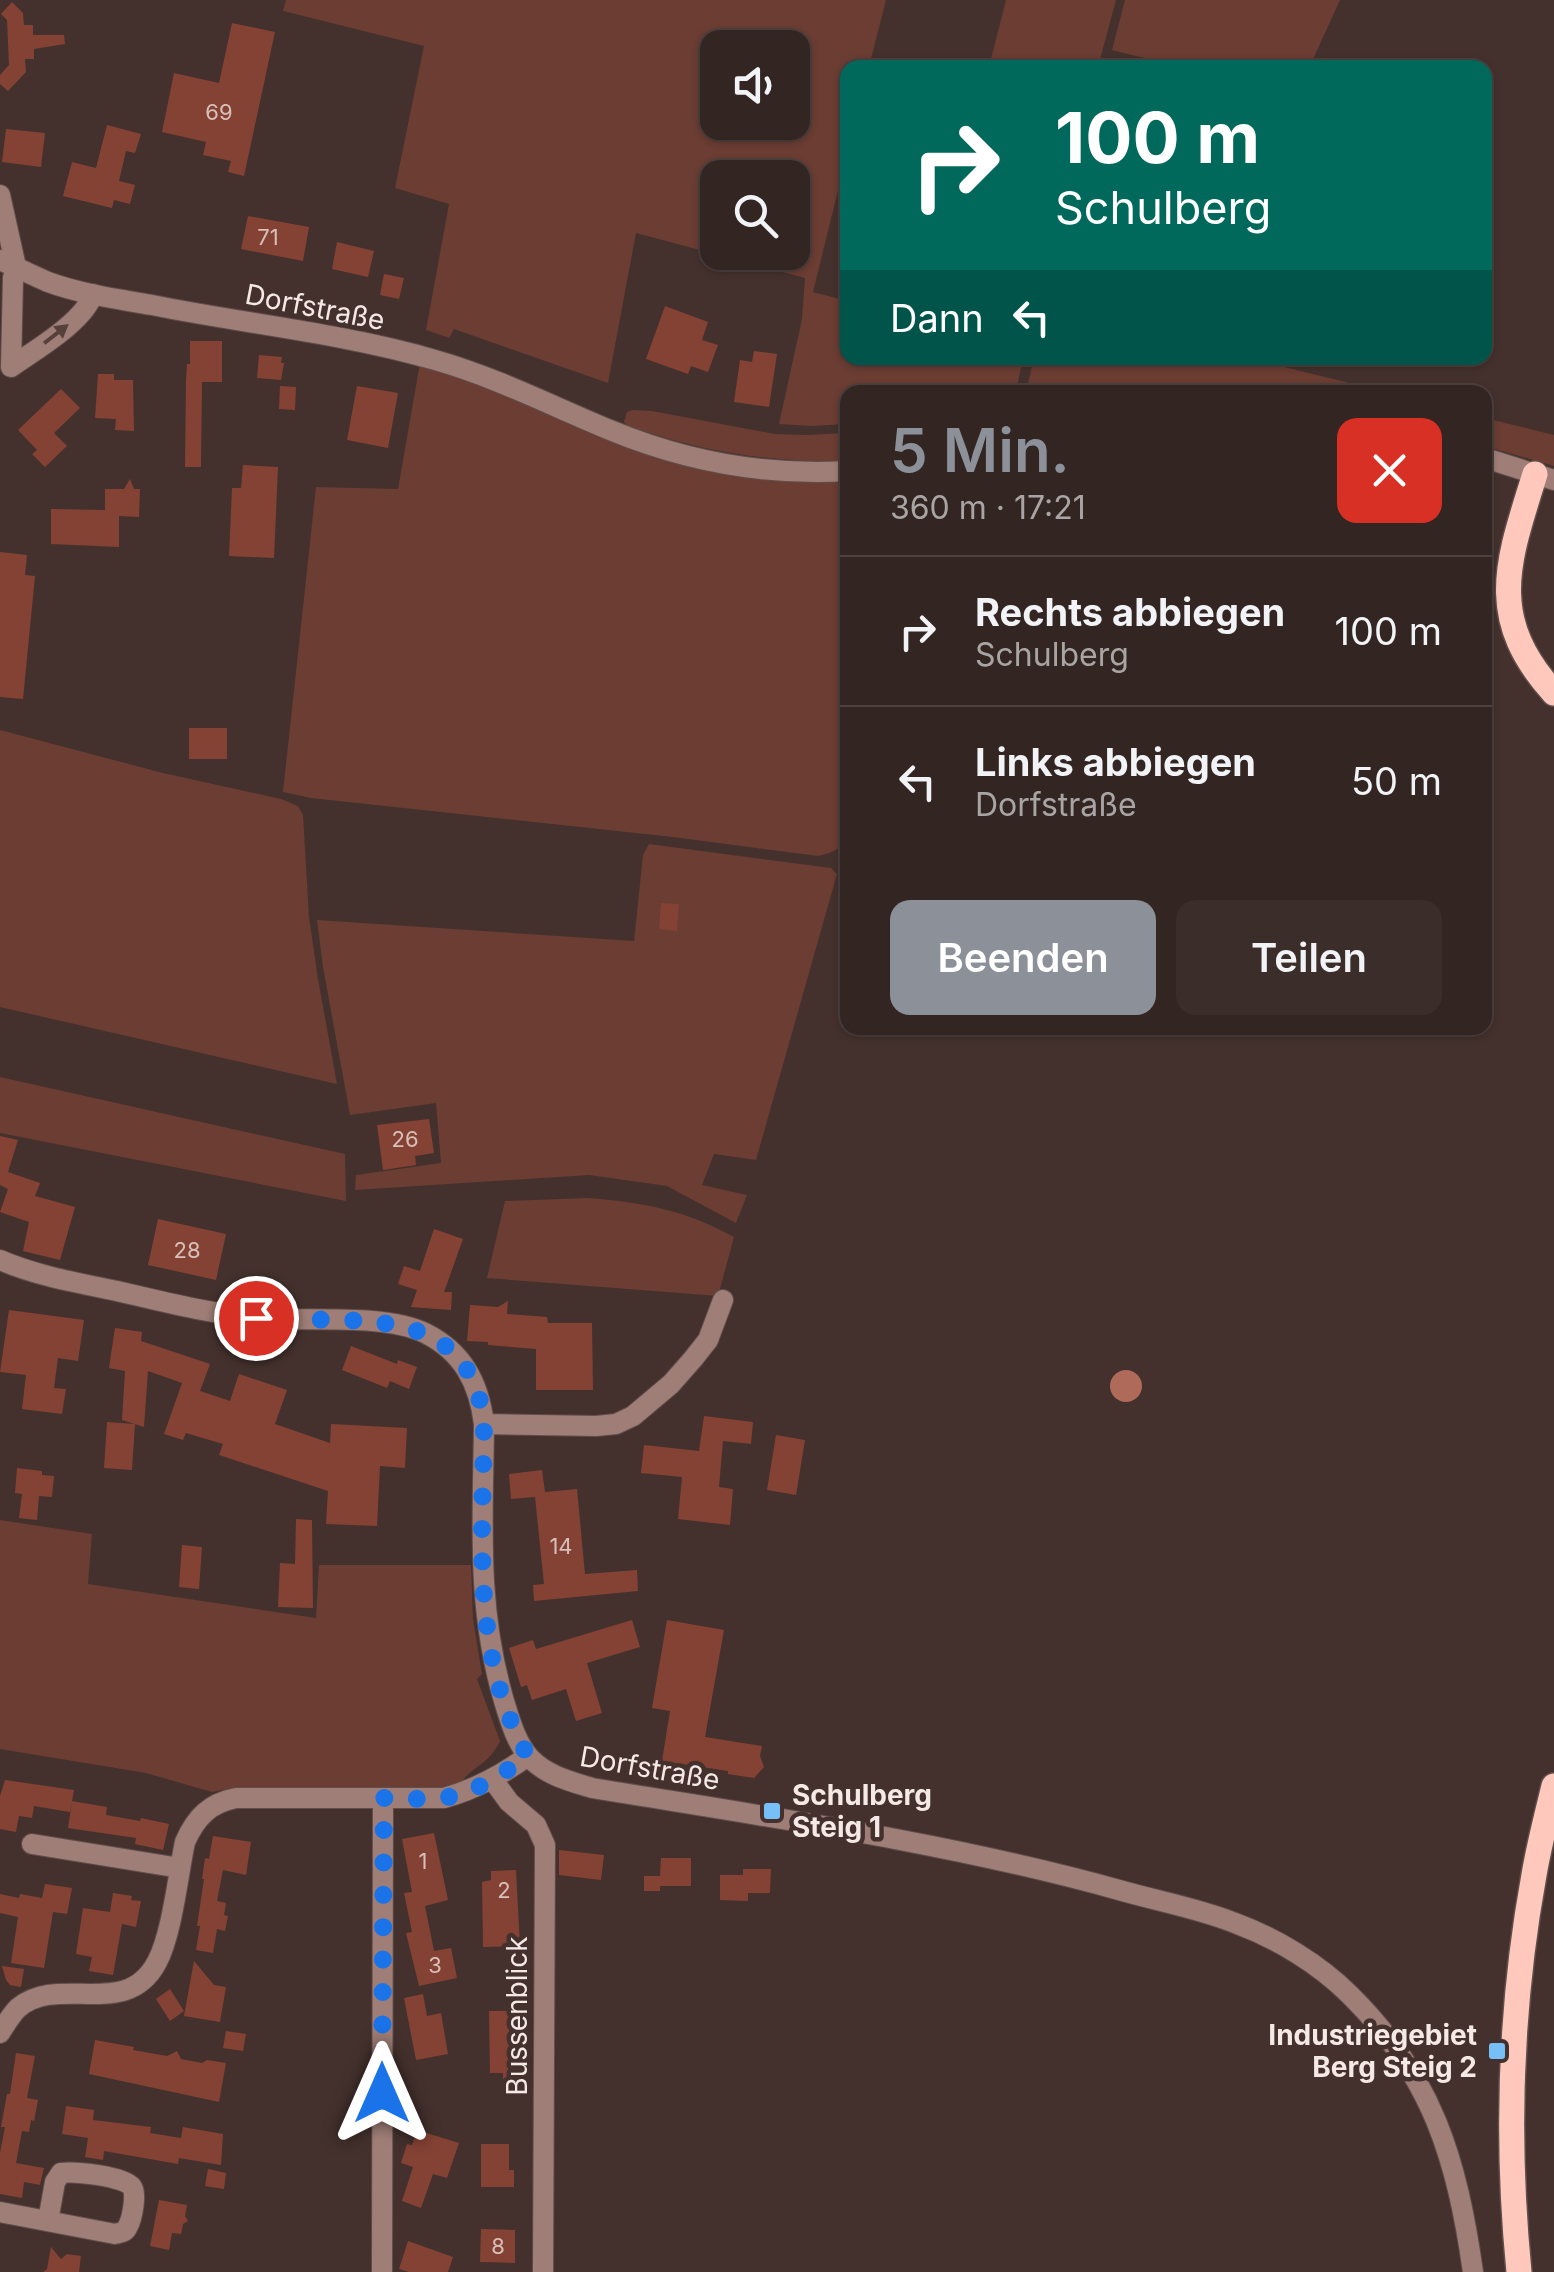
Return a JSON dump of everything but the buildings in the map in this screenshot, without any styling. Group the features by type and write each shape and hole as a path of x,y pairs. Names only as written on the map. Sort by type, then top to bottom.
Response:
{"main road":[{"path":"1544,477 1514,539 1508,586 1516,636 1537,674 1554,693"},
{"path":"1519,2272 1511,2138 1513,2048 1534,1875 1554,1786"}],"street":[{"path":"0,195 13,278 6,373"},
{"name":"Dorfstraße","path":"8,263 46,281 93,294 418,355 472,372 612,431 676,453 732,466 840,470"},
{"path":"6,373 89,306 93,294"},
{"path":"1492,460 1544,477"},
{"path":"0,1260 44,1276 198,1309 264,1318 405,1326 425,1333 463,1362 481,1398 484,1424 482,1582 487,1628 508,1714 528,1756 493,1780 444,1798 236,1798 208,1807 185,1842 164,1946 150,1974 124,1991 106,1995 52,1994 34,1999 19,2008 0,2033"},
{"path":"484,1424 596,1426 616,1424 633,1416 693,1360 708,1340 723,1300"},
{"name":"Dorfstraße","path":"528,1756 562,1780 592,1788 867,1833 1033,1866 1236,1922 1301,1955 1348,1993 1392,2042 1420,2084 1444,2138 1465,2217 1474,2272"},
{"name":"Bussenblick","path":"493,1780 509,1802 536,1825 545,1845 544,2272"},
{"path":"382,2272 384,1798"},
{"path":"32,1844 180,1868"},
{"path":"0,2212 48,2221"}],"shaded area":[{"path":"286,0 886,0 871,60 840,60 840,182 813,292 840,299 840,365 1022,365 1017,385 840,385 840,424 779,424 802,319 805,278 775,270 810,270 810,160 700,160 700,250 636,233 608,383 454,329 449,338 426,330 449,204 395,188 424,46 283,11"},
{"path":"1006,0 1116,0 1100,60 991,60"},
{"path":"1125,0 1340,0 1313,60 1153,60 1112,50"},
{"path":"420,363 683,464 732,476 840,480 840,847 818,856 283,792 316,487 398,489"},
{"path":"1032,365 1276,365 1358,385 1028,385"},
{"path":"652,411 775,434 840,433 840,462 763,457 682,443 628,426 624,422 627,412"},
{"path":"1492,420 1554,435 1554,466 1492,448"},
{"path":"0,730 298,806 303,815 309,917 337,1084 0,1007"},
{"path":"649,844 831,868 837,874 756,1160 714,1154 702,1185 747,1195 736,1223 667,1186 589,1175 355,1190 356,1175 441,1163 436,1103 350,1115 317,920 634,941 643,855"},
{"path":"0,1077 345,1154 346,1201 0,1133"},
{"path":"587,1198 663,1209 734,1237 718,1296 487,1278 505,1201"},
{"path":"1126,1370 1138,1374 1142,1386 1138,1398 1126,1402 1114,1398 1110,1386 1114,1374"},
{"path":"0,1520 92,1534 88,1584 316,1618 319,1565 471,1565 473,1619 482,1674 477,1679 500,1741 491,1756 461,1783 442,1790 238,1787 212,1792 146,1773 0,1749"}],"place":[{"name":"Schulberg Steig 1","path":"772,1811"},
{"name":"Industriegebiet Berg Steig 2","path":"1497,2051"}],"route":[{"path":"256,1318 383,1322 425,1333 463,1362 481,1398 482,1582 487,1628 508,1714 528,1756 493,1780 466,1792 444,1798 384,1798 382,2093"}]}
